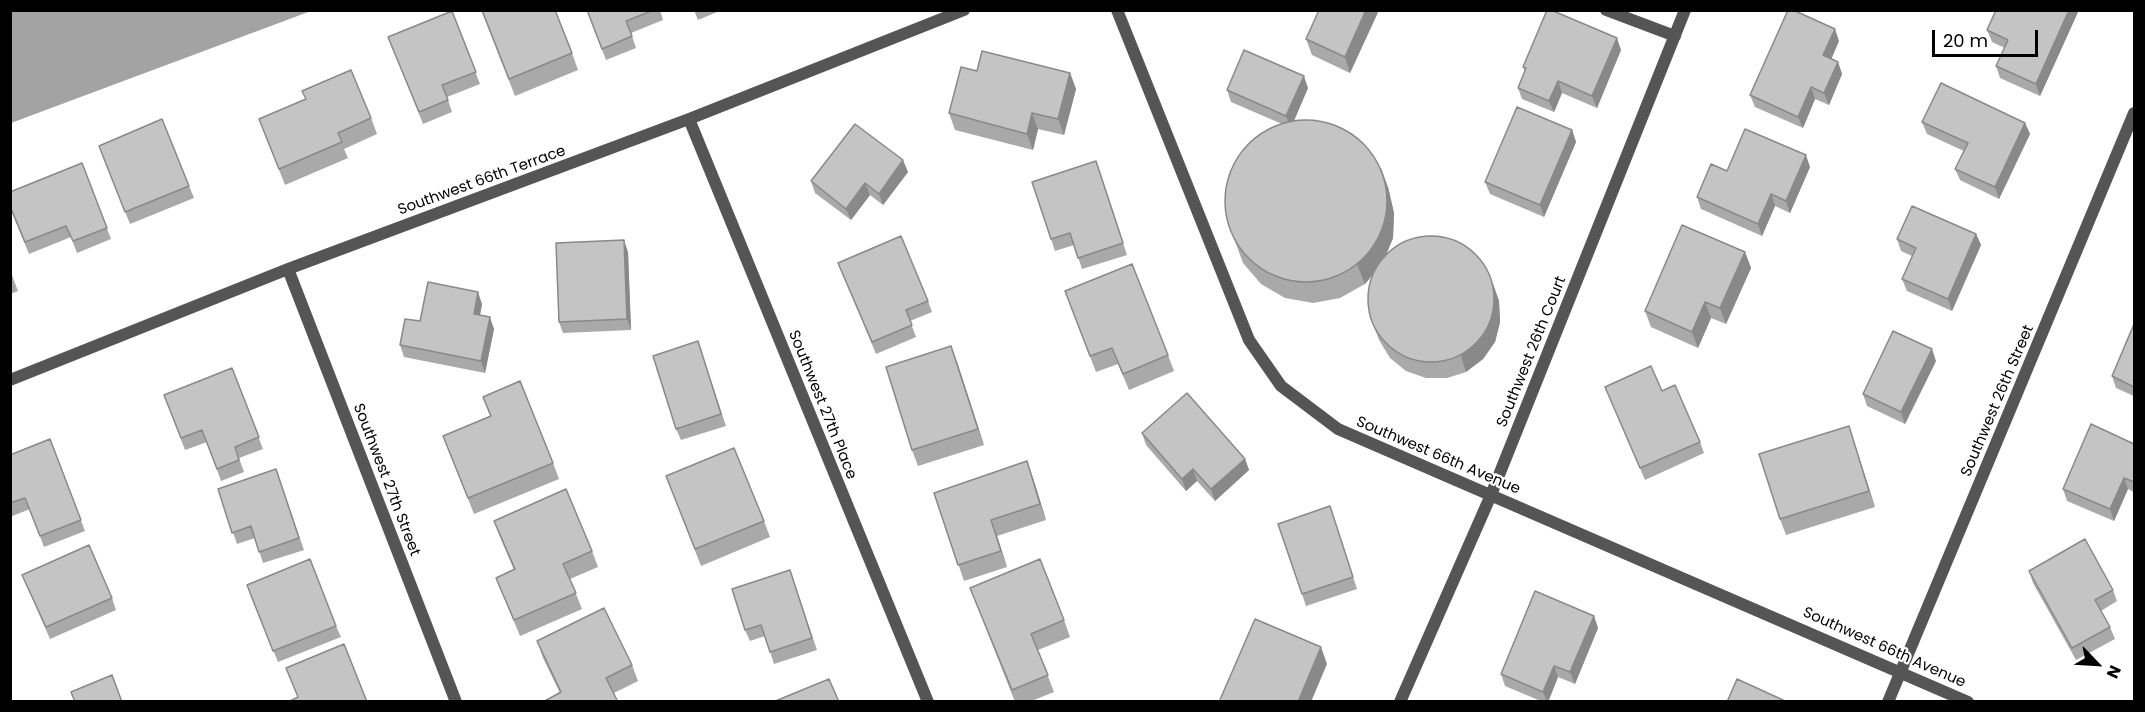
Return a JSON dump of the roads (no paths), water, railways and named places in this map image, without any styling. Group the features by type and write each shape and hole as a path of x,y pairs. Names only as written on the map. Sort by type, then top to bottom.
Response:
{"street":[{"name":"Southwest 66th Terrace","path":"10,380 288,269 689,119 964,10"},
{"name":"Southwest 66th Avenue","path":"1117,10 1249,340 1281,386 1338,429 1968,702"},
{"path":"1606,10 1675,36"},
{"name":"Southwest 26th Court","path":"1400,702 1491,495 1685,10"},
{"name":"Southwest 26th Street","path":"1888,702 2134,113"},
{"name":"Southwest 27th Place","path":"689,119 928,702"},
{"name":"Southwest 27th Street","path":"288,269 456,702"}]}
